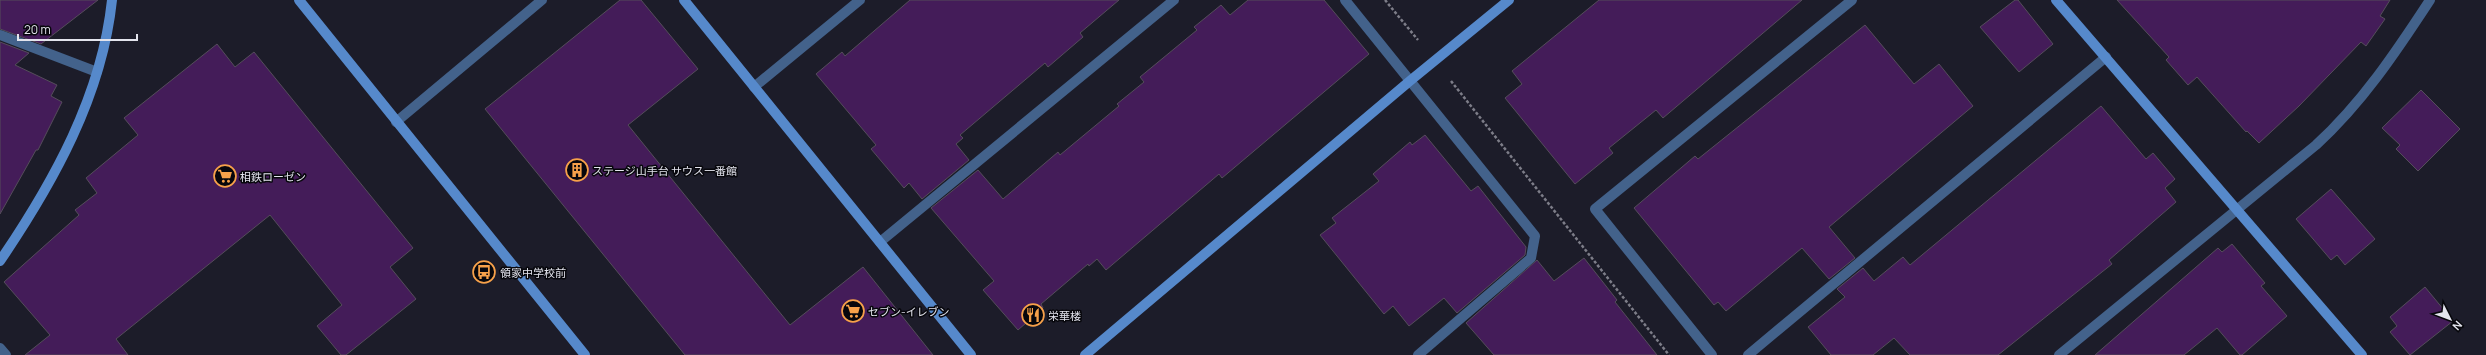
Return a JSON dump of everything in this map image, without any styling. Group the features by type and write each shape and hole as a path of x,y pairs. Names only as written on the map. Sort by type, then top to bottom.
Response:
{"street":[{"path":"0,261 30,217 77,130 97,72 112,0"},
{"path":"299,0 585,355"},
{"path":"396,122 542,0"},
{"path":"684,0 971,355"},
{"path":"754,87 860,0"},
{"path":"880,242 1174,0"},
{"path":"1345,0 1411,80 1535,236 1531,258 1418,355"},
{"path":"1085,355 1411,80 1509,0"},
{"path":"1712,355 1595,209 1852,0"},
{"path":"2056,0 2238,208 2360,354"},
{"path":"2059,355 2341,121 2384,68 2430,0"},
{"path":"0,35 97,72"},
{"path":"1748,355 2106,57"},
{"path":"0,348 6,355"}],"path":[{"path":"1385,0 1421,44"},
{"path":"1448,76 1669,355"}],"building":[{"path":"0,0 98,0 41,44 0,29"},
{"name":"ステージ山手台 サウス一番館","path":"620,0 641,0 698,69 628,125 790,325 863,267 933,355 685,355 485,109"},
{"path":"910,0 1119,0 1080,33 1083,37 1048,67 1045,63 960,135 963,138 956,144 969,160 922,199 909,183 904,188 871,149 876,145 816,74 842,52 845,56"},
{"path":"1248,0 1324,0 1369,54 1222,178 1219,174 1106,270 1097,259 1089,266 1088,264 1041,304 1043,308 1018,330 983,290 994,281 931,208 978,170 1003,199 1058,152 1060,155 1119,106 1117,104 1144,82 1140,77 1197,30 1194,27 1221,5 1230,15"},
{"path":"1599,0 1802,0 1663,118 1656,110 1609,148 1613,153 1575,184 1505,98 1522,84 1512,71"},
{"path":"2015,0 2018,0 2053,44 2019,72 1980,27"},
{"path":"2117,0 2390,0 2380,16 2385,19 2366,46 2361,42 2299,106 2259,143 2247,131 2246,132 2197,77 2188,85 2166,60 2169,57"},
{"path":"1865,25 1914,84 1939,64 1973,106 1829,227 1855,258 1829,279 1802,248 1726,311 1718,302 1714,305 1634,208 1695,156 1698,159"},
{"path":"0,42 29,53 15,65 57,85 51,96 62,102 38,150 36,150 0,214"},
{"name":"相鉄ローゼン","path":"217,44 235,67 254,52 413,248 390,267 416,299 346,355 341,355 317,326 342,305 270,215 116,339 128,355 25,355 50,335 4,282 79,215 75,210 97,193 86,178 138,135 124,118"},
{"path":"2421,90 2460,129 2418,171 2396,149 2400,145 2382,128"},
{"path":"2101,106 2146,159 2153,153 2175,179 2165,188 2176,202 2109,260 2112,264 1998,355 1910,355 1894,338 1873,355 1831,355 1808,327 1845,297 1837,289 1863,268 1874,281 1903,257 1910,265"},
{"path":"1425,135 1471,191 1478,186 1526,247 1525,255 1457,313 1444,298 1409,326 1393,306 1384,314 1320,235 1336,223 1332,218 1379,181 1373,174 1410,142 1412,145"},
{"path":"2331,189 2375,239 2345,265 2337,255 2331,260 2296,219"},
{"path":"2232,244 2265,283 2261,286 2287,316 2242,355 2240,355 2217,328 2184,355 2095,355 2218,248 2222,252"},
{"path":"1584,258 1617,300 1615,302 1657,355 1494,355 1466,323 1537,260 1554,281"},
{"path":"2425,287 2453,321 2410,355 2390,332 2397,326 2390,317"}],"place":[{"name":"ステージ山手台 サウス一番館","path":"577,170"},
{"name":"相鉄ローゼン","path":"225,176"},
{"name":"領家中学校前","path":"484,272"},
{"name":"セブン-イレブン","path":"853,311"},
{"name":"栄華楼","path":"1033,315"}]}
